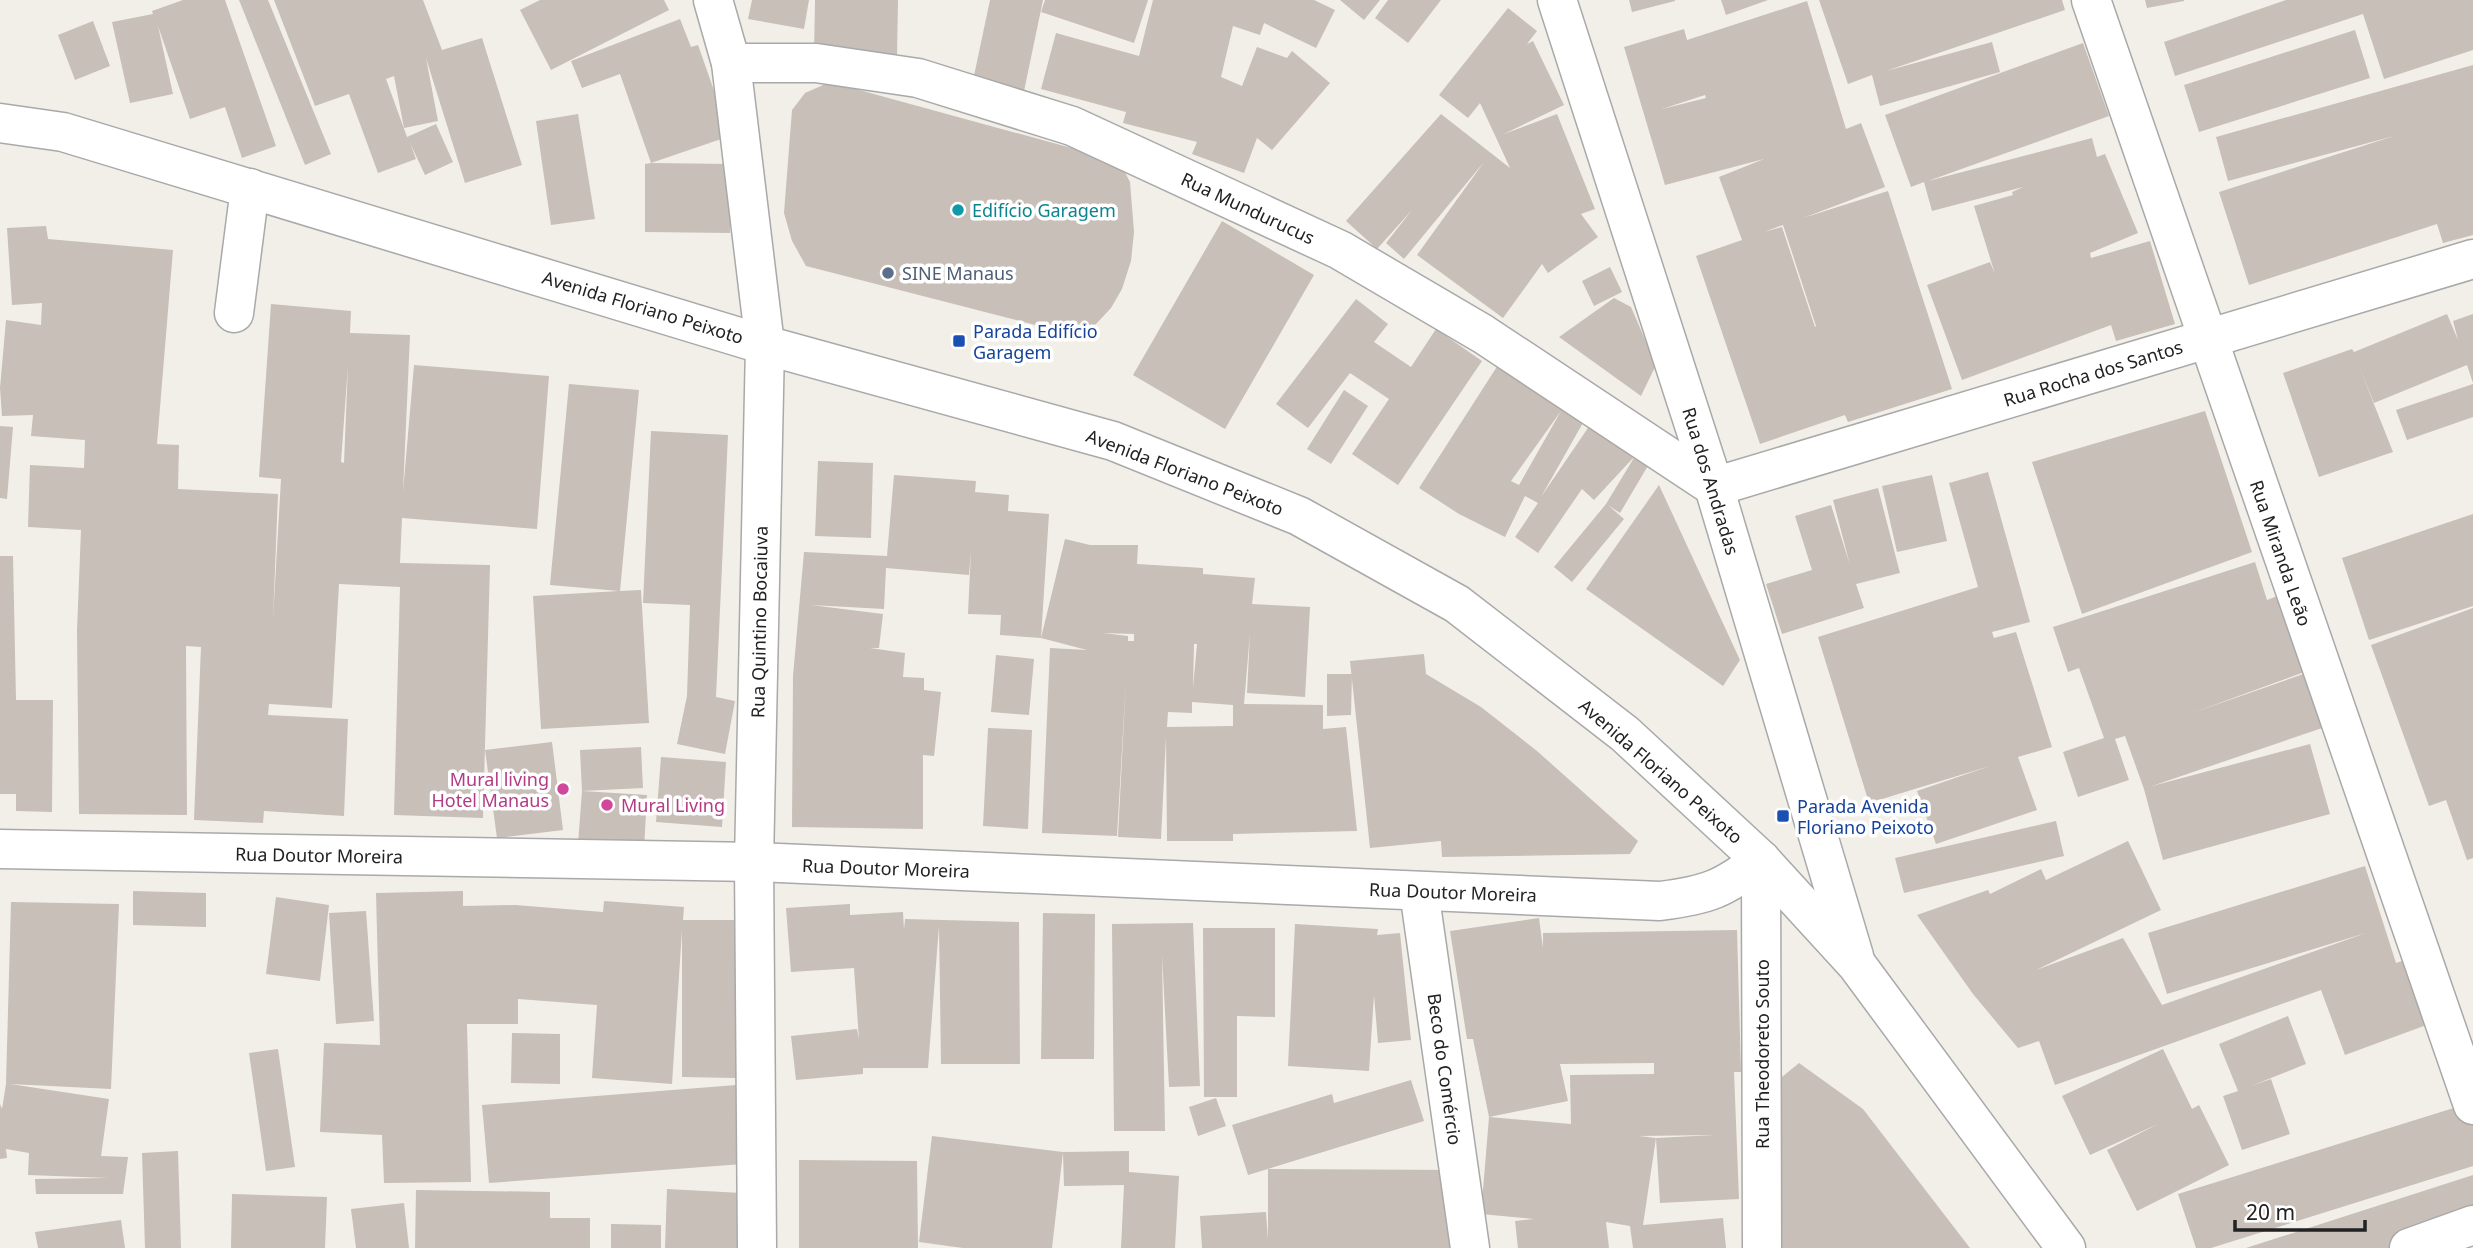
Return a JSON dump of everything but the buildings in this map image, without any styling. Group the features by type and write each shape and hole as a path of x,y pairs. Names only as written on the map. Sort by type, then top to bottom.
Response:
{"street":[{"name":"Rua Quintino Bocaiuva","path":"713,0 731,63 765,345 754,862 757,1248"},
{"name":"Rua dos Andradas","path":"1557,0 1714,487 1857,965"},
{"name":"Rua Miranda Leão","path":"2091,0 2473,1105"},
{"name":"Rua Mundurucus","path":"731,63 816,63 918,78 1072,126 1340,250 1483,334 1714,487"},
{"name":"Avenida Floriano Peixoto","path":"0,123 63,132 765,345 1113,440 1299,516 1457,604 1625,734 1761,860 1857,965 2066,1248"},
{"path":"234,313 250,188"},
{"name":"Rua Rocha dos Santos","path":"1714,487 2473,259"},
{"name":"Rua Doutor Moreira","path":"0,849 754,862 1660,901 1700,896 1730,883 1761,860"},
{"name":"Rua Theodoreto Souto","path":"1761,860 1762,1248"},
{"name":"Beco do Comércio","path":"1419,891 1469,1248"},
{"path":"2409,1248 2473,1225"}],"place":[{"name":"Edifício Garagem","path":"958,210"},
{"name":"SINE Manaus","path":"888,273"},
{"name":"Parada Edifício Garagem","path":"959,341"},
{"name":"Mural living Hotel Manaus","path":"563,789"},
{"name":"Mural Living","path":"607,805"},
{"name":"Parada Avenida Floriano Peixoto","path":"1783,816"}]}
